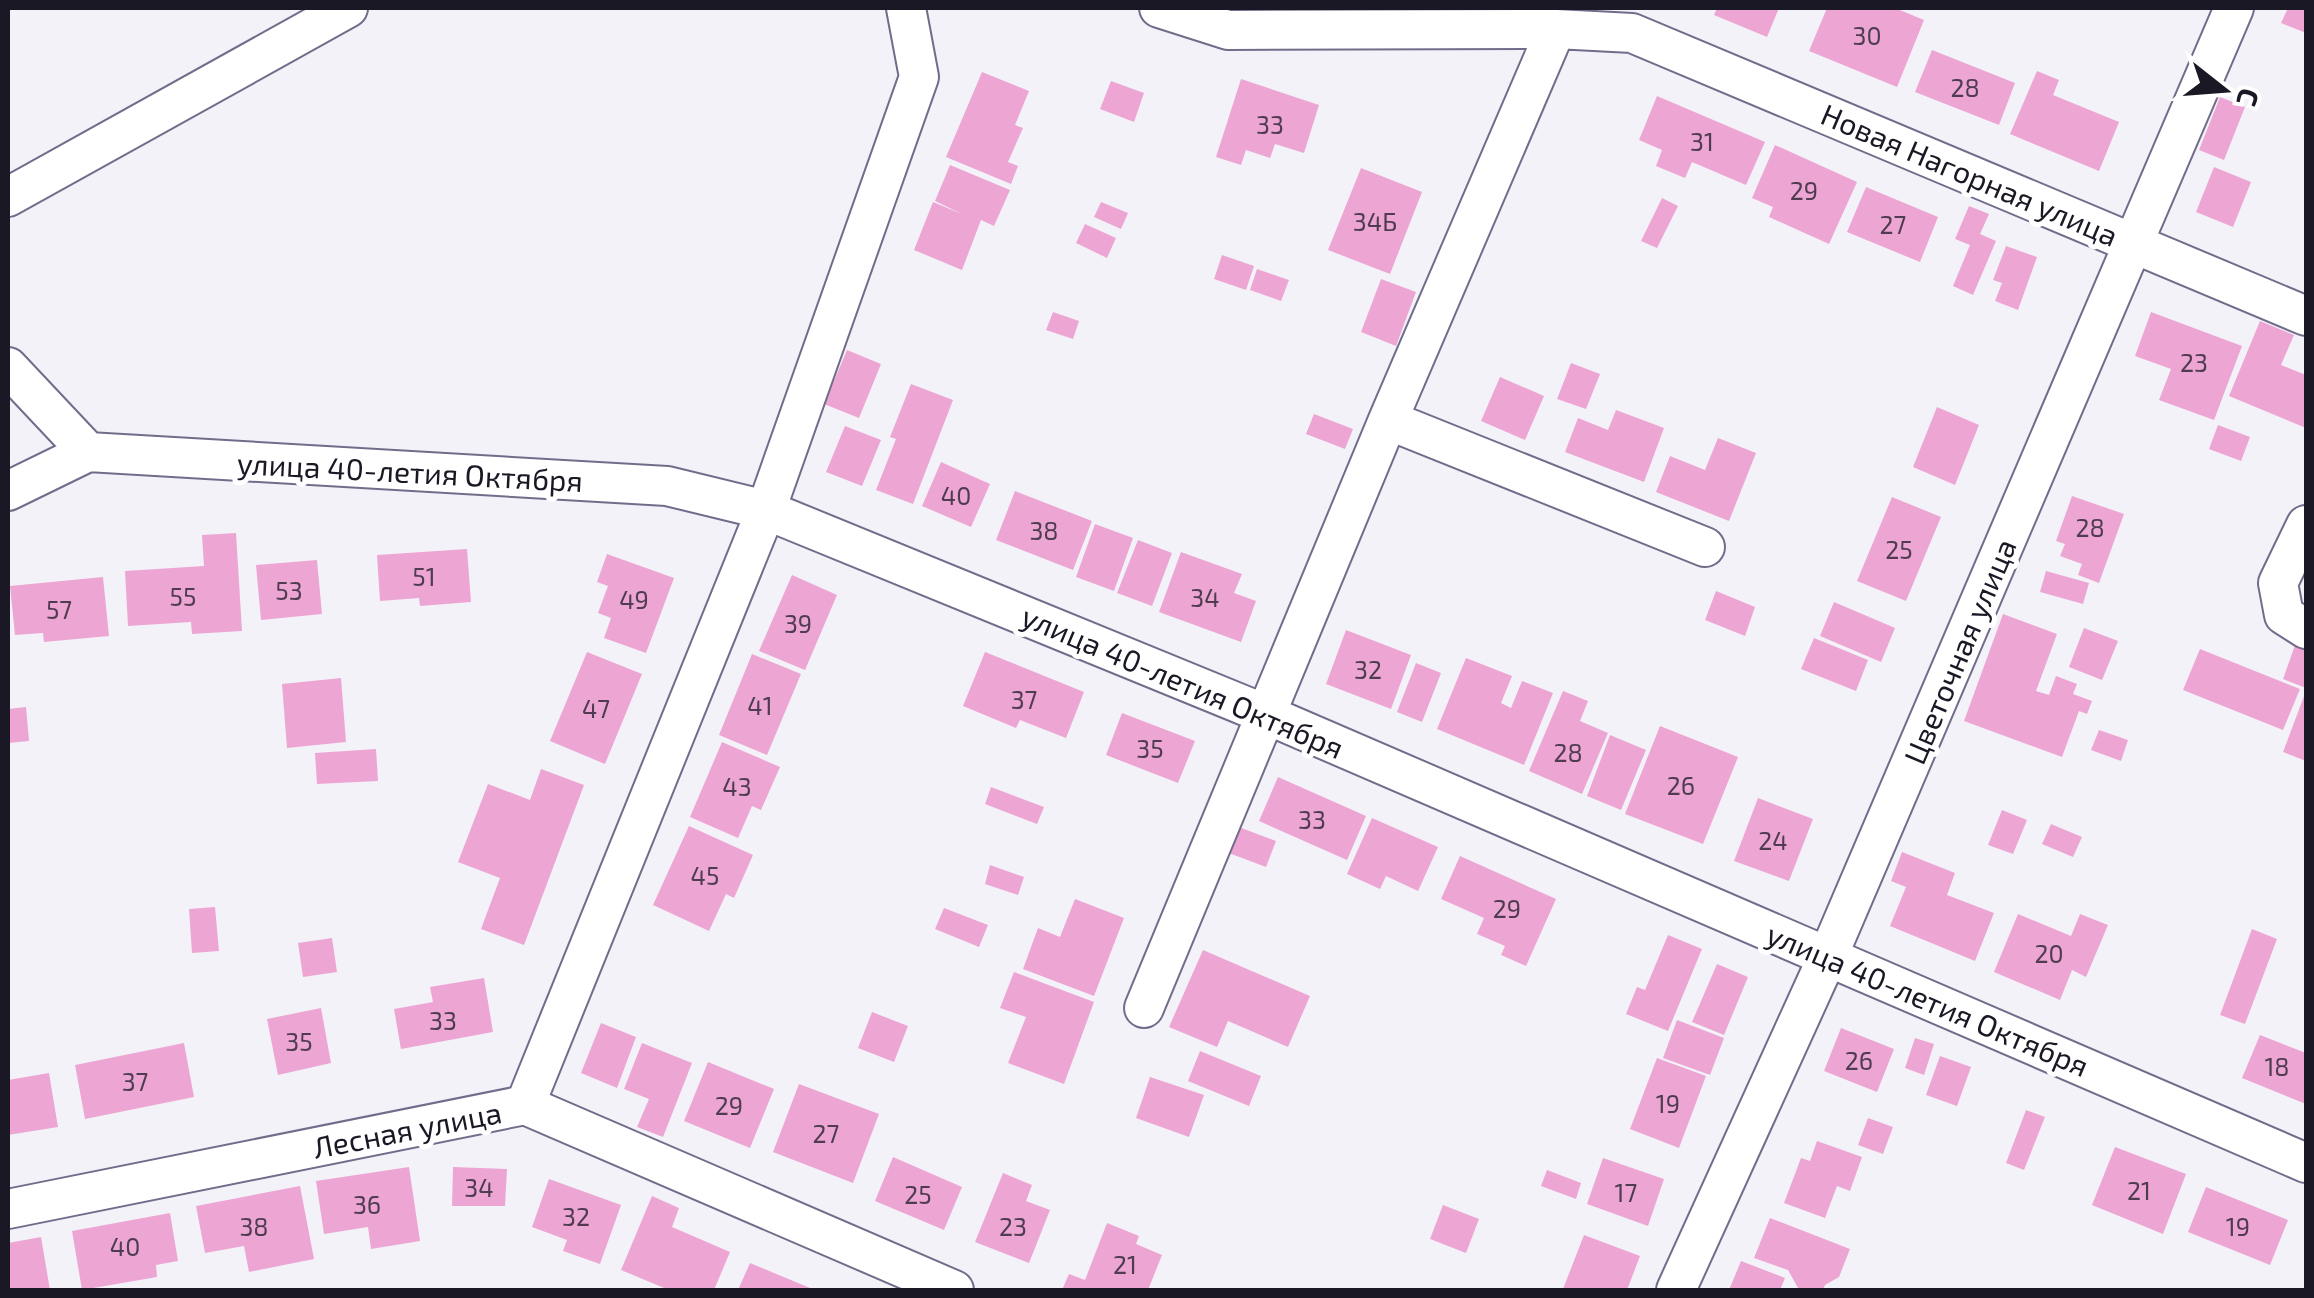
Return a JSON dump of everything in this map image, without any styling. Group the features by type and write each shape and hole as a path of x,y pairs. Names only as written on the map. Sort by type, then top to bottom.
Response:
{"street":[{"path":"8,196 348,8"},
{"path":"525,1105 766,510 919,77 906,8"},
{"name":"Новая Нагорная улица","path":"1159,8 1228,30 1556,29 1632,33 2306,316"},
{"name":"Цветочная улица","path":"1676,1290 1828,956 2234,8"},
{"path":"1144,1008 1388,420 1556,29"},
{"path":"8,367 88,452"},
{"path":"1388,420 1706,548"},
{"name":"улица 40-летия Октября","path":"8,491 88,452 667,486 766,510 1266,714 2306,1163"},
{"path":"2306,525 2278,583 2284,615 2306,629"},
{"name":"Лесная улица","path":"8,1209 525,1105 954,1290"}],"building":[{"path":"1717,8 1779,8 1767,37 1714,15"},
{"path":"1827,8 1895,8 1924,20 1897,87 1809,51"},
{"path":"2288,8 2306,8 2306,33 2281,23"},
{"path":"1932,50 2015,83 1999,125 1915,92"},
{"path":"2037,71 2059,80 2053,95 2119,122 2099,171 2010,134"},
{"path":"982,72 1029,91 1015,125 1023,128 1008,162 1018,166 1011,184 946,157"},
{"path":"1241,79 1319,105 1304,153 1275,144 1270,158 1246,150 1241,165 1216,157"},
{"path":"1111,81 1144,93 1134,122 1100,109"},
{"path":"1657,96 1765,142 1746,185 1692,162 1685,178 1656,166 1662,150 1639,140"},
{"path":"2220,97 2245,107 2224,160 2199,150"},
{"path":"1775,145 1857,182 1829,244 1769,217 1773,207 1752,198"},
{"path":"950,165 1010,190 994,226 981,220 962,270 914,250 933,202 962,214 935,201"},
{"path":"2214,167 2251,182 2233,227 2196,212"},
{"path":"1361,168 1422,192 1390,274 1328,250"},
{"path":"1866,187 1938,217 1920,262 1847,232"},
{"path":"1662,198 1678,206 1657,248 1641,241"},
{"path":"1101,202 1128,213 1121,229 1094,217"},
{"path":"1969,206 1989,214 1980,234 1996,241 1973,295 1953,286 1970,245 1955,239"},
{"path":"1085,224 1116,238 1107,258 1076,243"},
{"path":"2006,246 2037,257 2018,310 1995,301 2002,283 1993,280"},
{"path":"1222,255 1254,266 1246,290 1214,279"},
{"path":"1257,269 1289,280 1281,301 1250,290"},
{"path":"1381,279 1416,292 1396,346 1361,332"},
{"path":"1053,312 1079,321 1073,339 1046,330"},
{"path":"2151,312 2242,346 2214,420 2159,400 2171,369 2135,356"},
{"path":"2260,321 2294,335 2281,365 2306,375 2306,428 2229,396"},
{"path":"847,350 881,364 859,418 824,404"},
{"path":"1571,363 1600,374 1586,409 1557,399"},
{"path":"1500,377 1544,396 1525,440 1481,421"},
{"path":"911,384 953,400 913,504 876,490 896,439 890,437"},
{"path":"1937,407 1979,425 1955,485 1913,467"},
{"path":"1616,410 1664,428 1644,482 1565,452 1578,418 1608,430"},
{"path":"1314,414 1353,429 1345,449 1306,434"},
{"path":"2218,425 2250,437 2241,461 2209,449"},
{"path":"845,426 881,440 862,486 826,472"},
{"path":"1718,438 1756,453 1729,521 1656,492 1670,456 1705,470"},
{"path":"941,462 990,484 971,527 922,506"},
{"path":"1015,491 1092,521 1073,570 996,540"},
{"path":"2072,496 2124,514 2099,583 2078,575 2082,564 2060,556 2065,544 2056,541"},
{"path":"1892,497 1941,517 1906,601 1857,581"},
{"path":"1095,524 1133,538 1114,591 1076,577"},
{"path":"236,533 242,631 192,634 191,622 128,626 125,571 204,566 202,535"},
{"path":"1138,540 1172,553 1152,606 1117,593"},
{"path":"467,549 471,602 420,606 419,598 380,601 377,555"},
{"path":"1181,552 1242,574 1234,593 1256,601 1241,642 1159,612"},
{"path":"607,554 674,578 646,653 604,638 611,618 598,613 608,586 597,582"},
{"path":"317,560 322,614 261,620 256,565"},
{"path":"2046,571 2089,583 2083,604 2040,592"},
{"path":"792,575 837,595 805,670 759,651"},
{"path":"103,577 109,636 44,642 43,633 15,635 10,586"},
{"path":"1716,591 1755,607 1745,636 1705,620"},
{"path":"1834,602 1895,628 1881,662 1820,636"},
{"path":"2003,614 2057,634 2036,691 2049,695 2056,676 2077,684 2073,694 2092,701 2087,714 2079,711 2062,757 1964,721"},
{"path":"2084,628 2118,641 2102,680 2069,667"},
{"path":"1346,630 1411,655 1391,709 1326,684"},
{"path":"1814,638 1868,660 1856,691 1801,669"},
{"path":"2295,645 2306,649 2306,688 2283,679"},
{"path":"2200,649 2300,689 2283,730 2183,690"},
{"path":"587,652 642,674 605,764 550,741"},
{"path":"985,652 1084,692 1066,738 1020,720 1016,728 963,706"},
{"path":"752,654 801,674 767,755 719,735"},
{"path":"1466,658 1512,676 1501,703 1511,708 1522,681 1553,693 1524,765 1437,729"},
{"path":"1416,663 1441,673 1422,722 1397,712"},
{"path":"341,678 346,742 287,748 282,684"},
{"path":"1563,691 1588,701 1580,721 1608,733 1582,794 1529,771"},
{"path":"2306,691 2306,761 2283,752"},
{"path":"26,707 29,741 8,743 8,709"},
{"path":"1122,713 1195,741 1178,783 1106,755"},
{"path":"1660,726 1738,757 1703,844 1625,814"},
{"path":"2099,730 2128,740 2121,761 2091,750"},
{"path":"1610,735 1646,750 1621,810 1587,796"},
{"path":"722,742 780,767 761,810 752,806 738,838 690,817"},
{"path":"376,749 378,781 317,784 315,753"},
{"path":"541,769 584,785 524,945 481,929 500,878 458,862 488,784 530,800"},
{"path":"1278,777 1366,816 1347,860 1259,821"},
{"path":"991,787 1044,807 1037,824 985,804"},
{"path":"1758,798 1813,819 1789,881 1734,861"},
{"path":"2002,810 2027,820 2013,854 1988,845"},
{"path":"1372,818 1438,847 1418,891 1386,876 1380,889 1347,874"},
{"path":"2051,824 2082,837 2073,857 2042,844"},
{"path":"689,826 753,855 734,898 726,894 709,931 653,905"},
{"path":"1236,826 1276,841 1266,867 1226,852"},
{"path":"1902,852 1955,873 1947,895 1994,913 1975,961 1890,926 1906,887 1891,881"},
{"path":"1460,856 1556,899 1526,966 1501,955 1505,946 1477,934 1484,918 1441,899"},
{"path":"990,865 1024,877 1018,895 985,884"},
{"path":"1075,899 1124,918 1094,996 1023,969 1038,928 1060,937"},
{"path":"215,907 219,951 192,953 189,909"},
{"path":"944,908 988,925 979,947 935,929"},
{"path":"2018,914 2071,936 2080,914 2108,925 2086,977 2072,970 2060,1000 1994,972"},
{"path":"2252,929 2277,939 2245,1024 2220,1015"},
{"path":"1668,935 1702,949 1668,1031 1626,1014 1637,987 1645,990"},
{"path":"332,938 337,972 303,977 298,943"},
{"path":"1203,950 1310,996 1288,1047 1228,1021 1217,1047 1169,1027"},
{"path":"1717,964 1748,977 1724,1035 1692,1022"},
{"path":"1014,972 1094,1002 1064,1084 1008,1063 1026,1017 1000,1008"},
{"path":"484,978 493,1032 401,1049 394,1009 433,1002 430,987"},
{"path":"321,1008 331,1063 278,1075 267,1019"},
{"path":"872,1012 908,1026 894,1062 858,1048"},
{"path":"1677,1020 1724,1038 1710,1075 1663,1058"},
{"path":"601,1023 636,1037 617,1088 581,1073"},
{"path":"1841,1028 1894,1049 1877,1092 1824,1071"},
{"path":"2260,1035 2306,1053 2306,1104 2242,1078"},
{"path":"1915,1038 1934,1044 1924,1075 1905,1068"},
{"path":"184,1043 194,1097 85,1119 75,1065"},
{"path":"642,1043 692,1063 663,1137 637,1127 649,1099 624,1089"},
{"path":"1200,1051 1261,1076 1249,1106 1188,1081"},
{"path":"1940,1056 1971,1067 1957,1106 1926,1095"},
{"path":"1657,1058 1706,1076 1679,1148 1630,1129"},
{"path":"708,1062 774,1089 750,1148 684,1121"},
{"path":"49,1073 58,1127 8,1135 8,1080"},
{"path":"1150,1077 1204,1095 1189,1137 1136,1118"},
{"path":"799,1084 879,1114 853,1183 773,1152"},
{"path":"2026,1110 2045,1117 2024,1170 2006,1163"},
{"path":"1868,1118 1893,1127 1883,1154 1858,1145"},
{"path":"1817,1141 1862,1157 1850,1191 1837,1186 1825,1218 1784,1203 1801,1158 1810,1161"},
{"path":"2115,1147 2186,1174 2163,1234 2092,1205"},
{"path":"893,1157 962,1187 944,1230 875,1201"},
{"path":"1603,1158 1664,1179 1648,1226 1587,1204"},
{"path":"409,1167 420,1241 371,1249 368,1227 324,1234 316,1181"},
{"path":"453,1167 507,1169 505,1206 452,1206"},
{"path":"1547,1170 1581,1183 1576,1199 1541,1186"},
{"path":"1003,1173 1032,1185 1026,1201 1050,1210 1029,1263 975,1242"},
{"path":"549,1179 621,1205 600,1264 563,1251 567,1240 532,1227"},
{"path":"300,1186 314,1259 249,1272 244,1246 205,1253 196,1206"},
{"path":"2206,1187 2288,1220 2270,1265 2188,1232"},
{"path":"652,1196 679,1208 672,1227 730,1252 714,1290 669,1290 621,1270"},
{"path":"1443,1205 1479,1219 1466,1253 1430,1239"},
{"path":"170,1213 178,1261 156,1265 157,1277 82,1290 72,1231"},
{"path":"1770,1218 1850,1249 1839,1277 1823,1290 1803,1290 1788,1270 1754,1258"},
{"path":"1107,1223 1139,1236 1136,1244 1162,1255 1148,1290 1062,1290 1069,1274 1085,1280"},
{"path":"1584,1235 1640,1256 1627,1290 1563,1289"},
{"path":"41,1237 50,1290 8,1290 8,1243"},
{"path":"1741,1261 1785,1278 1780,1290 1729,1290"},
{"path":"750,1263 815,1290 738,1290"}]}
